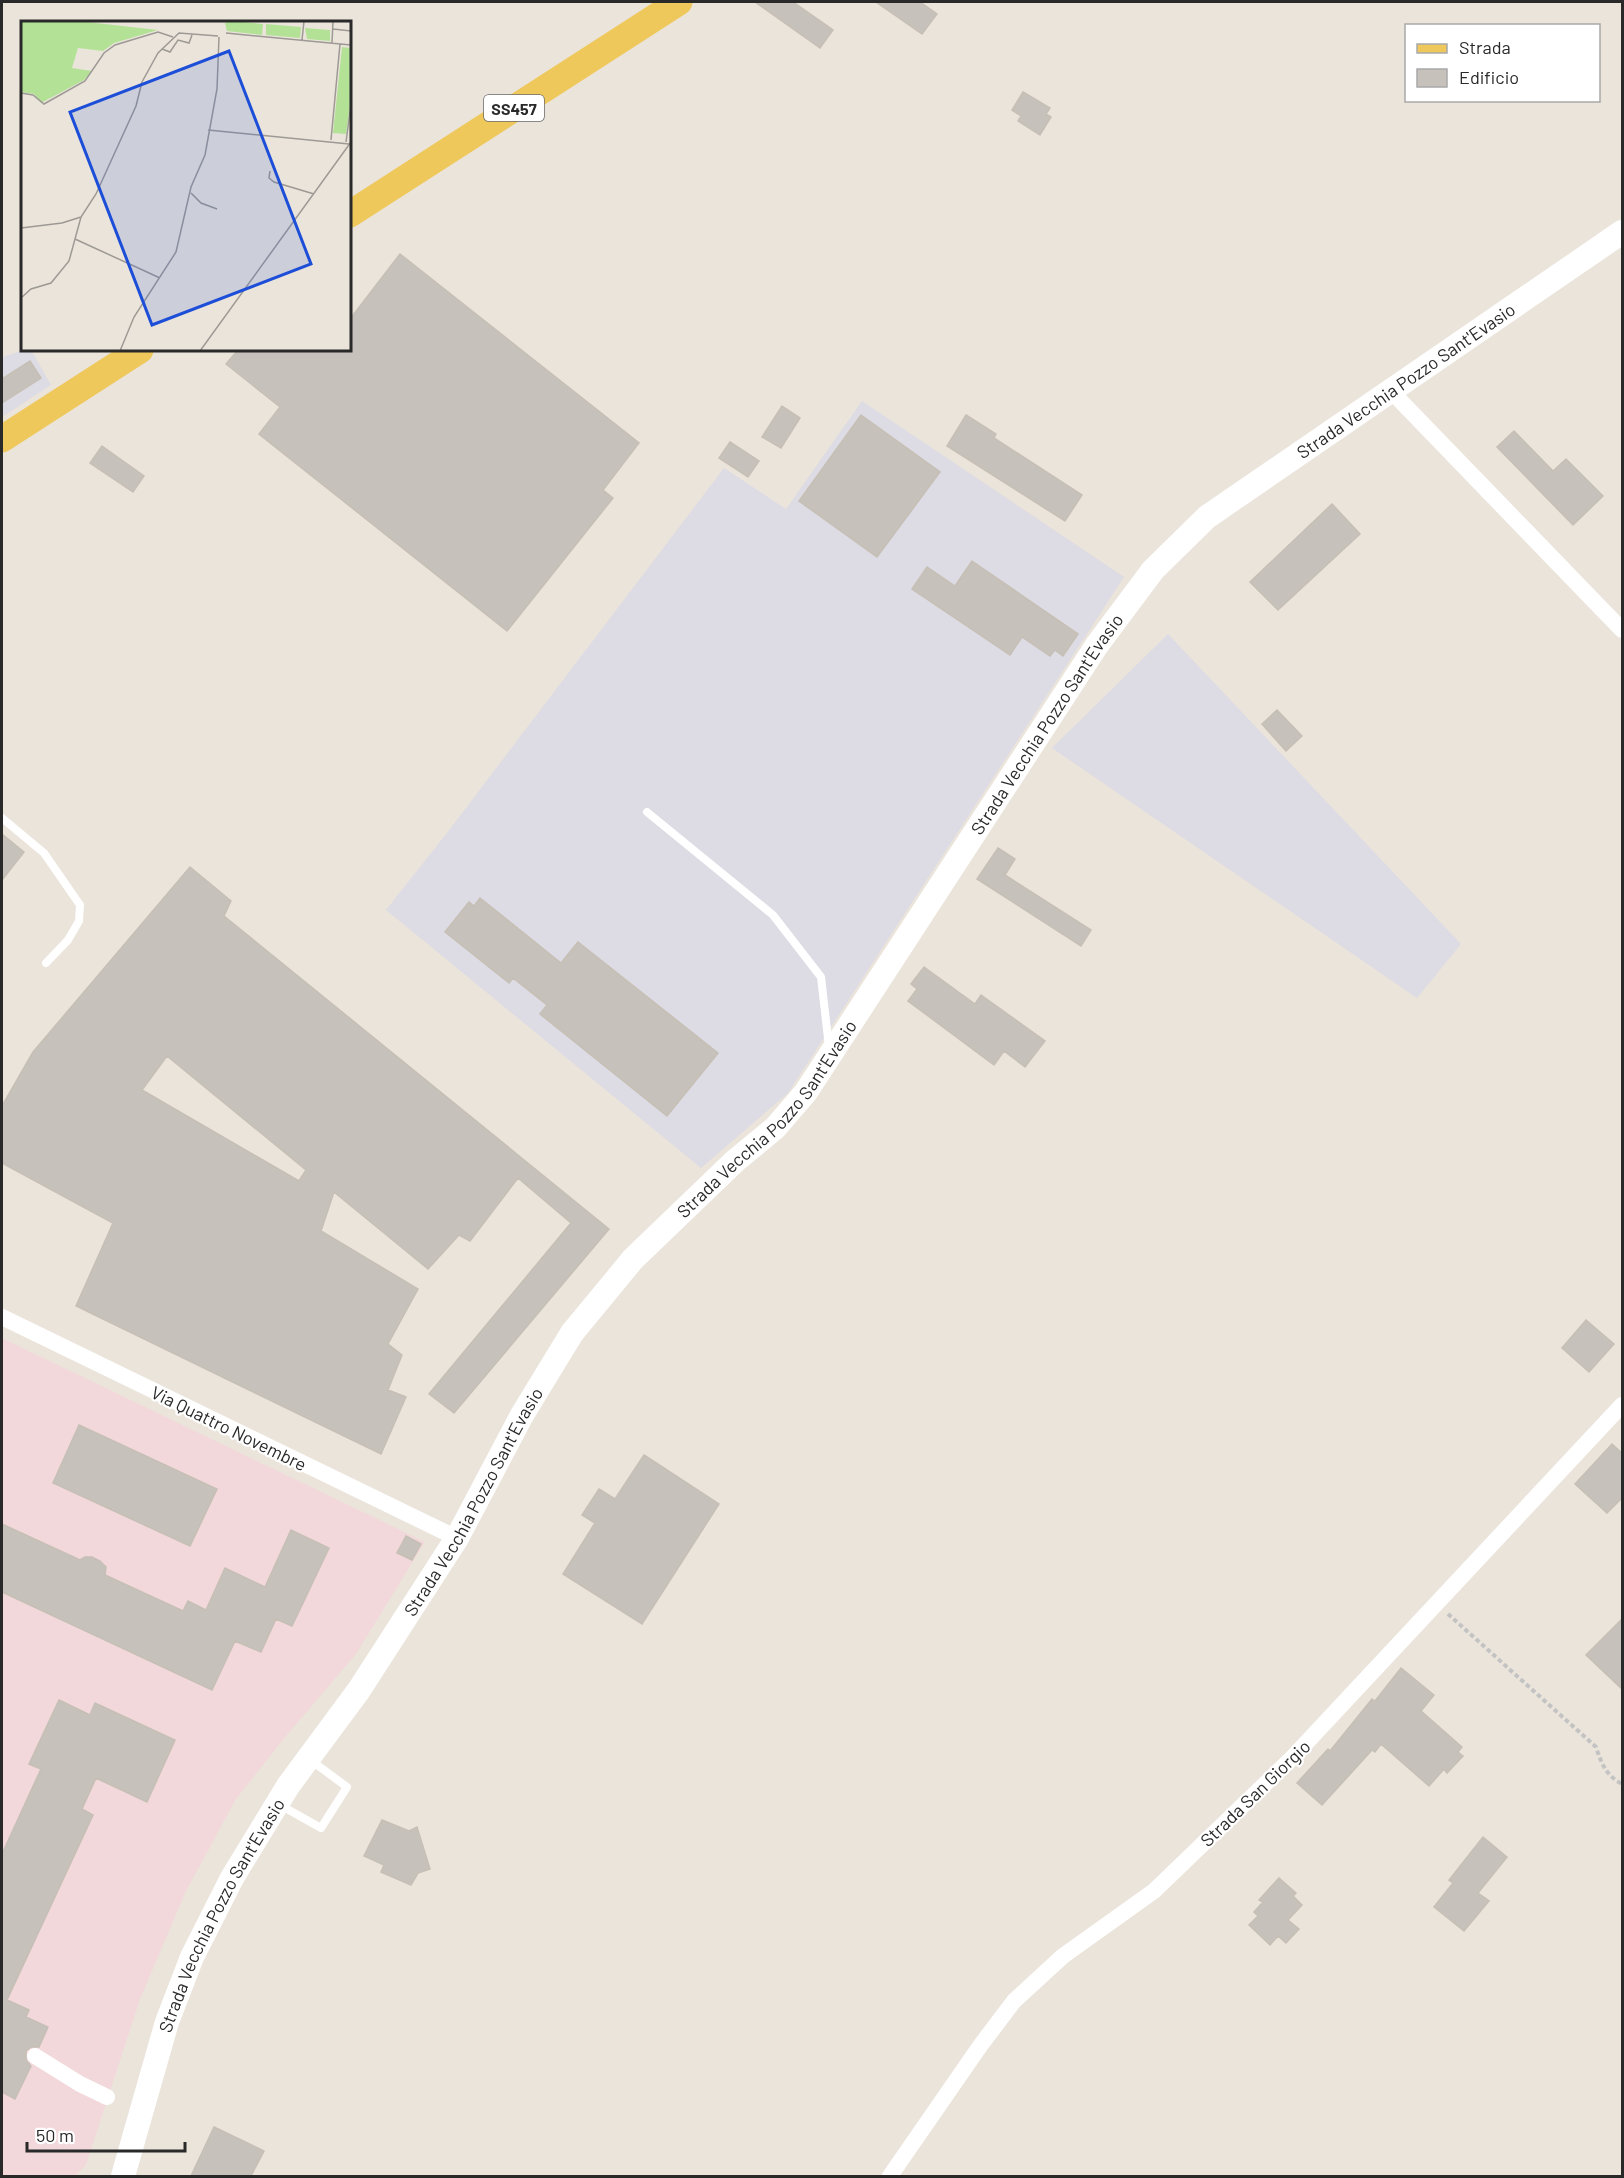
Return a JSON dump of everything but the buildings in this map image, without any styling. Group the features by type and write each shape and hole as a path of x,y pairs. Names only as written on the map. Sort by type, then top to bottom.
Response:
{"main road":[{"name":"SS457","path":"351,213 679,2"},
{"path":"2,439 138,351"}],"street":[{"name":"Strada Vecchia Pozzo Sant'Evasio","path":"123,2176 167,2022 192,1957 232,1878 277,1803 366,1680 457,1538 522,1415 572,1332 633,1259 735,1161 776,1128 806,1092 1097,645 1153,570 1207,517 1623,232"},
{"path":"1390,390 1623,630"},
{"name":"Via Quattro Novembre","path":"2,1317 457,1538"},
{"name":"Strada San Giorgio","path":"890,2176 1014,2001 1063,1956 1154,1891 1292,1758 1623,1405"},
{"path":"35,2056 80,2084 107,2097"}],"lane":[{"path":"647,812 773,915 821,977 830,1057"},
{"path":"2,818 44,853 80,905 78,921 68,940 46,963"},
{"path":"277,1803 321,1828 347,1787 308,1758"}],"path":[{"path":"1436,1604 1596,1747 1602,1767 1612,1778 1623,1784"}],"shaded area":[{"path":"21,351 32,351 51,385 2,417 2,357"},
{"path":"862,401 1124,577 788,1093 701,1168 386,910 724,468 786,509"},
{"path":"1168,634 1461,944 1417,998 1052,748"},
{"path":"2,1338 425,1542 356,1654 236,1799 186,1891 140,1999 86,2165 75,2176 2,2176"}]}
